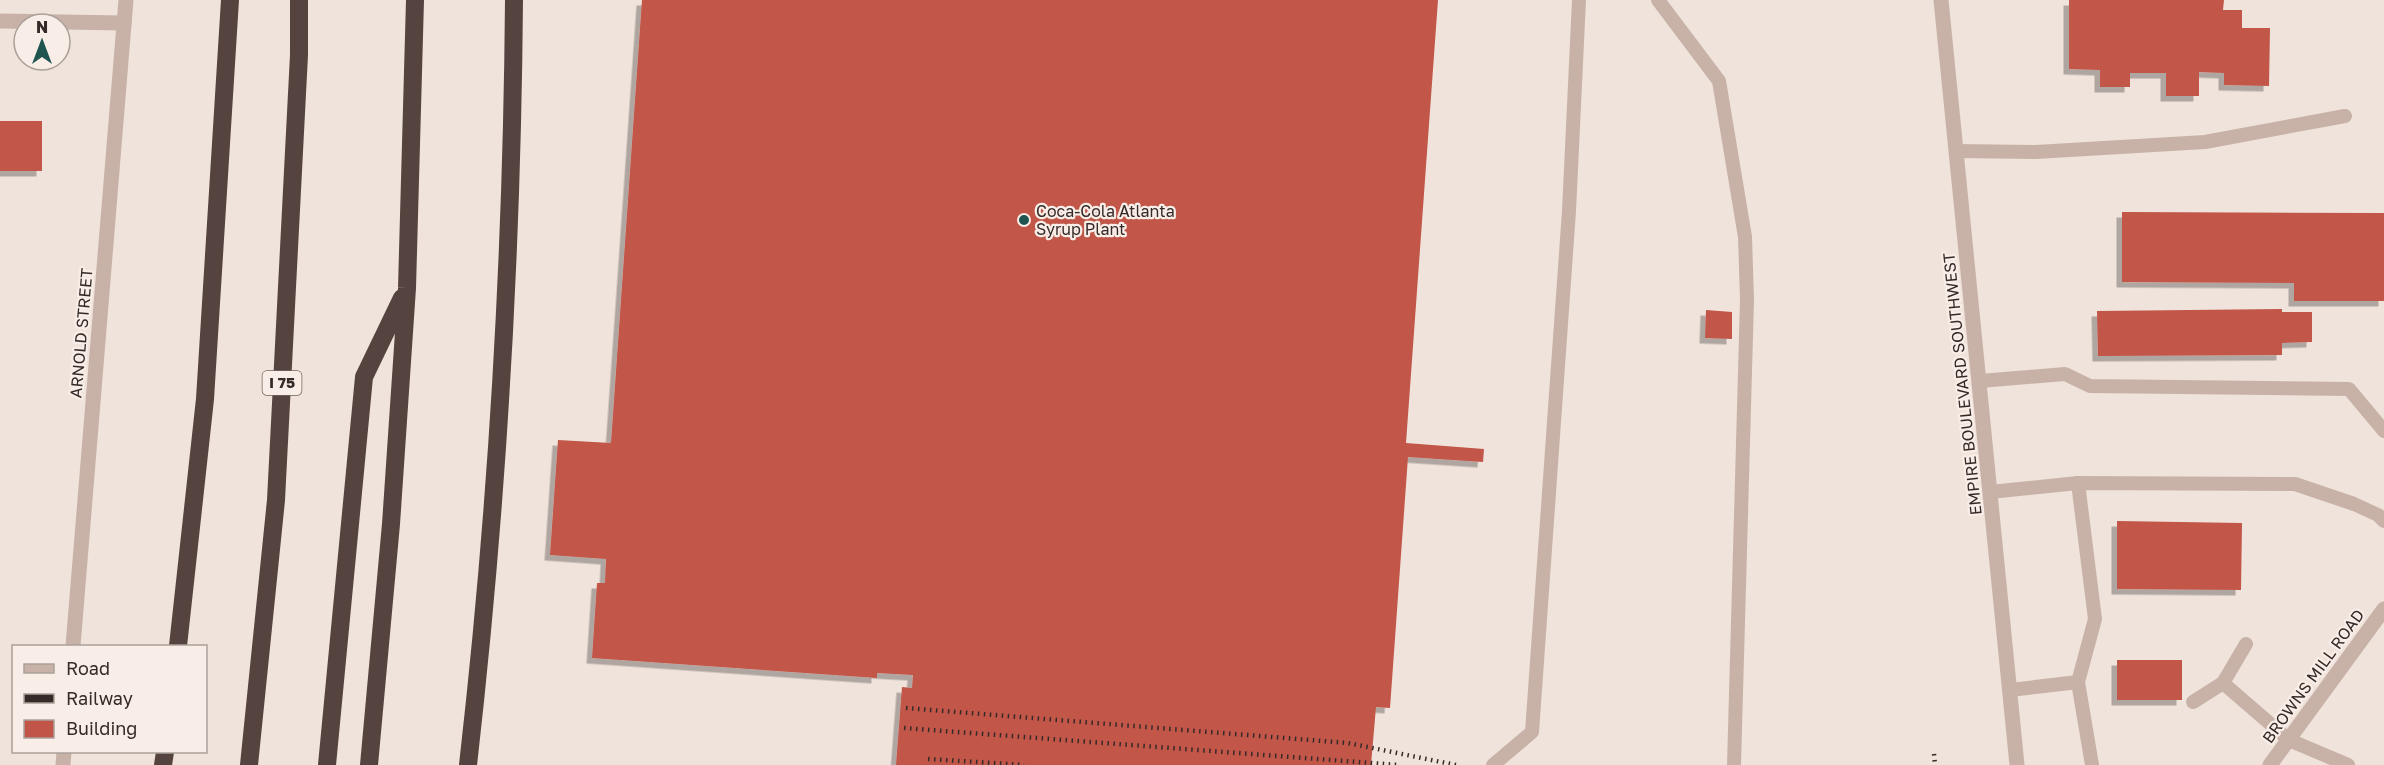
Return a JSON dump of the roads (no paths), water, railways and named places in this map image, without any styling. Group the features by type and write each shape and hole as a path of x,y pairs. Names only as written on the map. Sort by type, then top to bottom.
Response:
{"highway":[{"path":"178,645 204,399 230,0"},
{"name":"I 75","path":"249,765 276,500 299,55 299,0"},
{"path":"369,765 391,524 407,288 415,0"},
{"path":"468,765 482,639 506,324 512,177 514,0"},
{"path":"327,765 364,377 407,288"}],"street":[{"name":"ARNOLD STREET","path":"73,645 126,0"},
{"name":"EMPIRE BOULEVARD SOUTHWEST","path":"1941,0 2017,765"},
{"path":"0,21 124,23"},
{"name":"BROWNS MILL ROAD","path":"2270,765 2384,609"}],"lane":[{"path":"1494,765 1532,732 1569,211 1579,0"},
{"path":"1658,0 1719,81 1745,237 1747,300 1734,765"},
{"path":"1956,151 2036,152 2205,142 2345,116"},
{"path":"1980,381 2065,374 2090,386 2349,389 2384,431"},
{"path":"2078,483 2095,619 2078,682 2092,765"},
{"path":"1990,492 2078,483 2295,484 2354,504 2378,514 2384,521"},
{"path":"2193,702 2223,683 2246,644"},
{"path":"2010,690 2078,682"},
{"path":"2223,683 2289,740 2349,765"}],"railway":[{"path":"906,708 1348,743 1456,765"},
{"path":"904,728 1398,765"},
{"path":"1934,754 1935,765"},
{"path":"928,759 1024,765"}],"place":[{"name":"Coca-Cola Atlanta Syrup Plant","path":"1024,220"}]}
